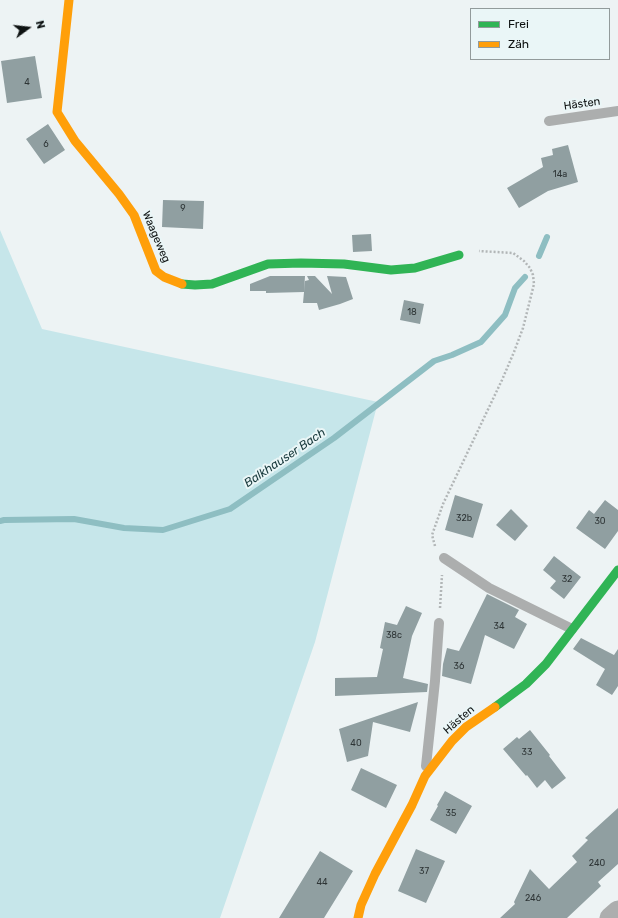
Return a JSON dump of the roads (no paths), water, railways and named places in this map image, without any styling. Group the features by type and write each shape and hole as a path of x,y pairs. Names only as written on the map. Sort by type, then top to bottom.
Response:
{"street":[{"name":"Waageweg","path":"69,0 57,112 75,142 119,194 134,215 156,271 164,277 183,284 204,285 212,284 268,264 344,264 391,270 415,268 459,255"},
{"name":"Hästen","path":"358,918 361,905 374,874 412,805 425,776 460,732 526,684 546,664 618,570"},
{"path":"610,918 618,911"}],"lane":[{"name":"Hästen","path":"549,121 618,111"},
{"path":"444,558 489,588 572,629"},
{"path":"425,776 435,681 439,623"}],"waterway":[{"name":"Balkhauser Bach","path":"539,256 547,237"},
{"name":"Balkhauser Bach","path":"0,521 74,519 124,528 163,530 230,509 334,438 434,361 481,342 505,315 515,288 525,277"}]}
